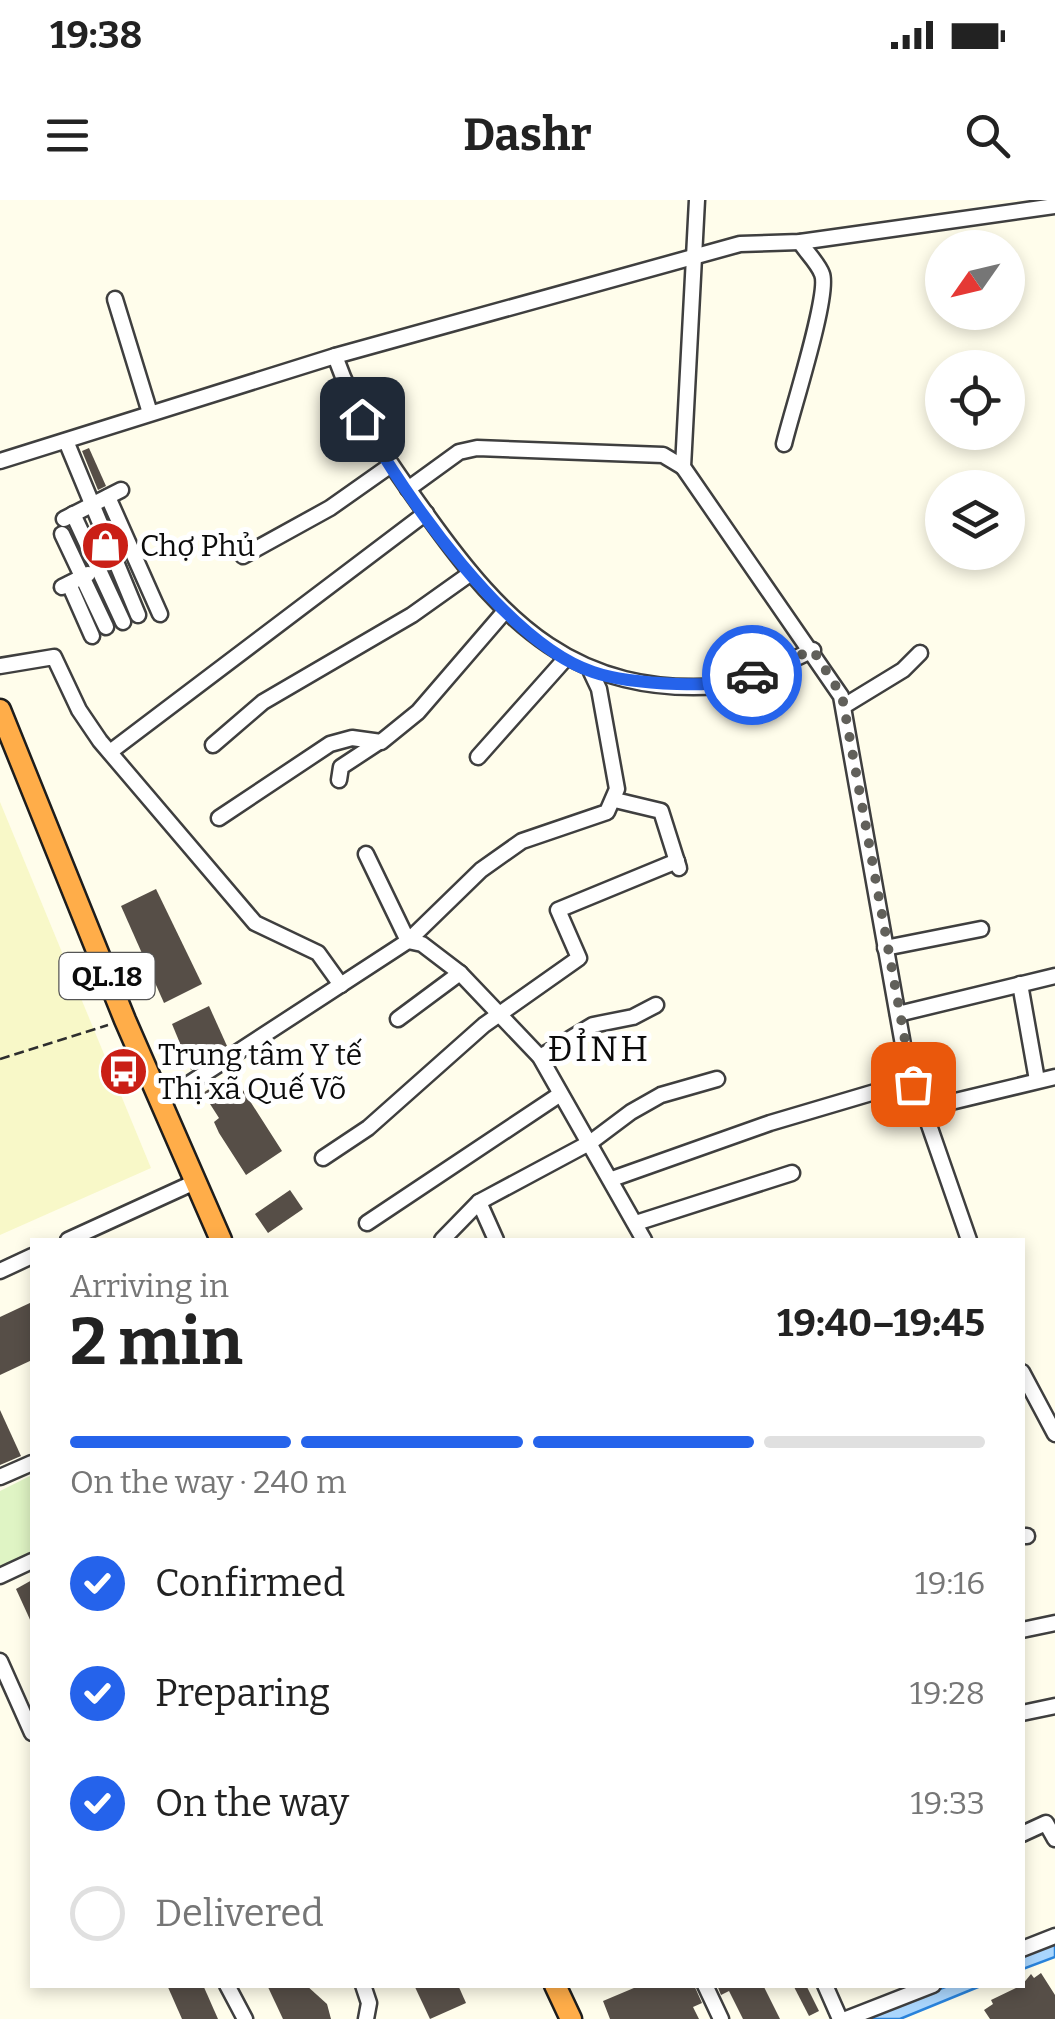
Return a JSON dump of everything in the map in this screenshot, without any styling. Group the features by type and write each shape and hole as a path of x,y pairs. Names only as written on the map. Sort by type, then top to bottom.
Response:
{"highway":[{"name":"QL.18","path":"0,710 125,1020 219,1238"},
{"path":"556,1988 571,2019"}],"street":[{"path":"683,467 697,200"},
{"path":"0,462 335,356 740,244 800,242 1055,206"},
{"path":"784,444 800,373 819,321 824,278 800,242"},
{"path":"115,298 150,414"},
{"path":"335,356 348,394 391,466 470,573 505,611 591,672 652,683 724,686 813,650"},
{"path":"66,440 138,614"},
{"path":"408,489 459,452 477,448 663,455 683,467 813,650 844,706 912,1081 969,1238"},
{"path":"243,556 330,508 391,466"},
{"path":"66,522 115,494 139,549 160,614"},
{"path":"110,752 426,513"},
{"path":"66,522 98,569 123,622"},
{"path":"66,522 83,577 106,627"},
{"path":"92,636 65,586 139,549"},
{"path":"213,746 263,702 412,614 470,573"},
{"path":"339,780 341,767 418,712 505,611"},
{"path":"844,706 903,670 920,653"},
{"path":"0,666 54,657 79,710 110,752 255,923 318,954 342,984"},
{"path":"478,757 567,657"},
{"path":"161,1102 408,942 499,856 565,823 607,812 615,800 599,689 591,672"},
{"path":"219,818 330,744 352,738 380,742"},
{"path":"323,1158 368,1128 499,1014 579,958 558,910 678,865 662,811 615,800"},
{"path":"366,854 408,942"},
{"path":"886,948 981,929"},
{"path":"408,942 422,944 460,973 540,1056 643,1238"},
{"path":"398,1019 460,973"},
{"path":"898,1014 1055,976"},
{"path":"1020,984 1037,1080"},
{"path":"540,1056 589,1027 633,1017 656,1005"},
{"path":"922,1109 1055,1076"},
{"path":"444,1238 479,1202 591,1142 660,1096 718,1078"},
{"path":"612,1179 770,1124 912,1081"},
{"path":"367,1222 559,1095"},
{"path":"636,1223 792,1173"},
{"path":"97,1234 195,1182"},
{"path":"479,1202 495,1238"},
{"path":"0,1271 30,1257"},
{"path":"1025,1378 1055,1434"},
{"path":"0,1477 30,1464"},
{"path":"0,1576 30,1562"},
{"path":"1025,1629 1055,1623"},
{"path":"0,1661 30,1727"},
{"path":"1025,1712 1055,1706"},
{"path":"1025,1833 1046,1823 1055,1840"},
{"path":"1025,1948 1055,1936"},
{"path":"228,1988 245,2019"},
{"path":"364,1988 369,2003 366,2019"},
{"path":"706,1988 721,2019"},
{"path":"826,1988 842,2019"},
{"path":"833,1988 842,2019"},
{"path":"842,2019 924,1988"}],"path":[{"path":"0,1059 125,1020"}],"green space":[{"path":"0,802 151,1168 0,1235"},
{"path":"30,1476 30,1555 0,1568 0,1491"}],"water":[{"path":"1055,1943 1055,1957 1025,1968 1025,1955"},
{"path":"942,1988 976,1988 900,2019 865,2019"}],"building":[{"path":"89,448 106,486 98,490 82,451"},
{"path":"156,889 202,984 164,1003 121,906"},
{"path":"209,1006 227,1046 191,1070 172,1024"},
{"path":"232,1073 282,1151 246,1175 219,1133 214,1122 219,1118 203,1093"},
{"path":"290,1190 303,1209 268,1233 255,1214"},
{"path":"30,1303 30,1361 0,1375 0,1317"},
{"path":"0,1410 21,1456 0,1465"},
{"path":"30,1581 30,1620 16,1589"},
{"path":"1041,1973 1055,1995 1055,2019 990,2019 984,2010 993,2004 991,2000 1016,1988 1025,1988 1031,1974 1034,1978"},
{"path":"168,1988 204,1988 218,2019 182,2019"},
{"path":"268,1988 309,1988 327,2004 331,2019 283,2019"},
{"path":"415,1988 459,1988 466,2003 430,2019"},
{"path":"634,1988 695,1988 702,2003 693,2007 699,2019 610,2019 603,2001"},
{"path":"718,1988 764,1988 780,2019 743,2019 729,1991 721,1995"},
{"path":"795,1988 808,1988 819,2011 809,2016"}],"way so far":[{"path":"752,675 813,650 842,696 913,1084"}],"place":[{"name":"Chợ Phủ","path":"105,546"},
{"name":"Trung tâm Y tế Thị xã Quế Võ","path":"123,1072"}],"district":[{"name":"ĐỈNH","path":"599,1049"}],"route":[{"path":"362,419 460,561 502,608 553,649 591,672 652,683 724,686 752,675"}]}
